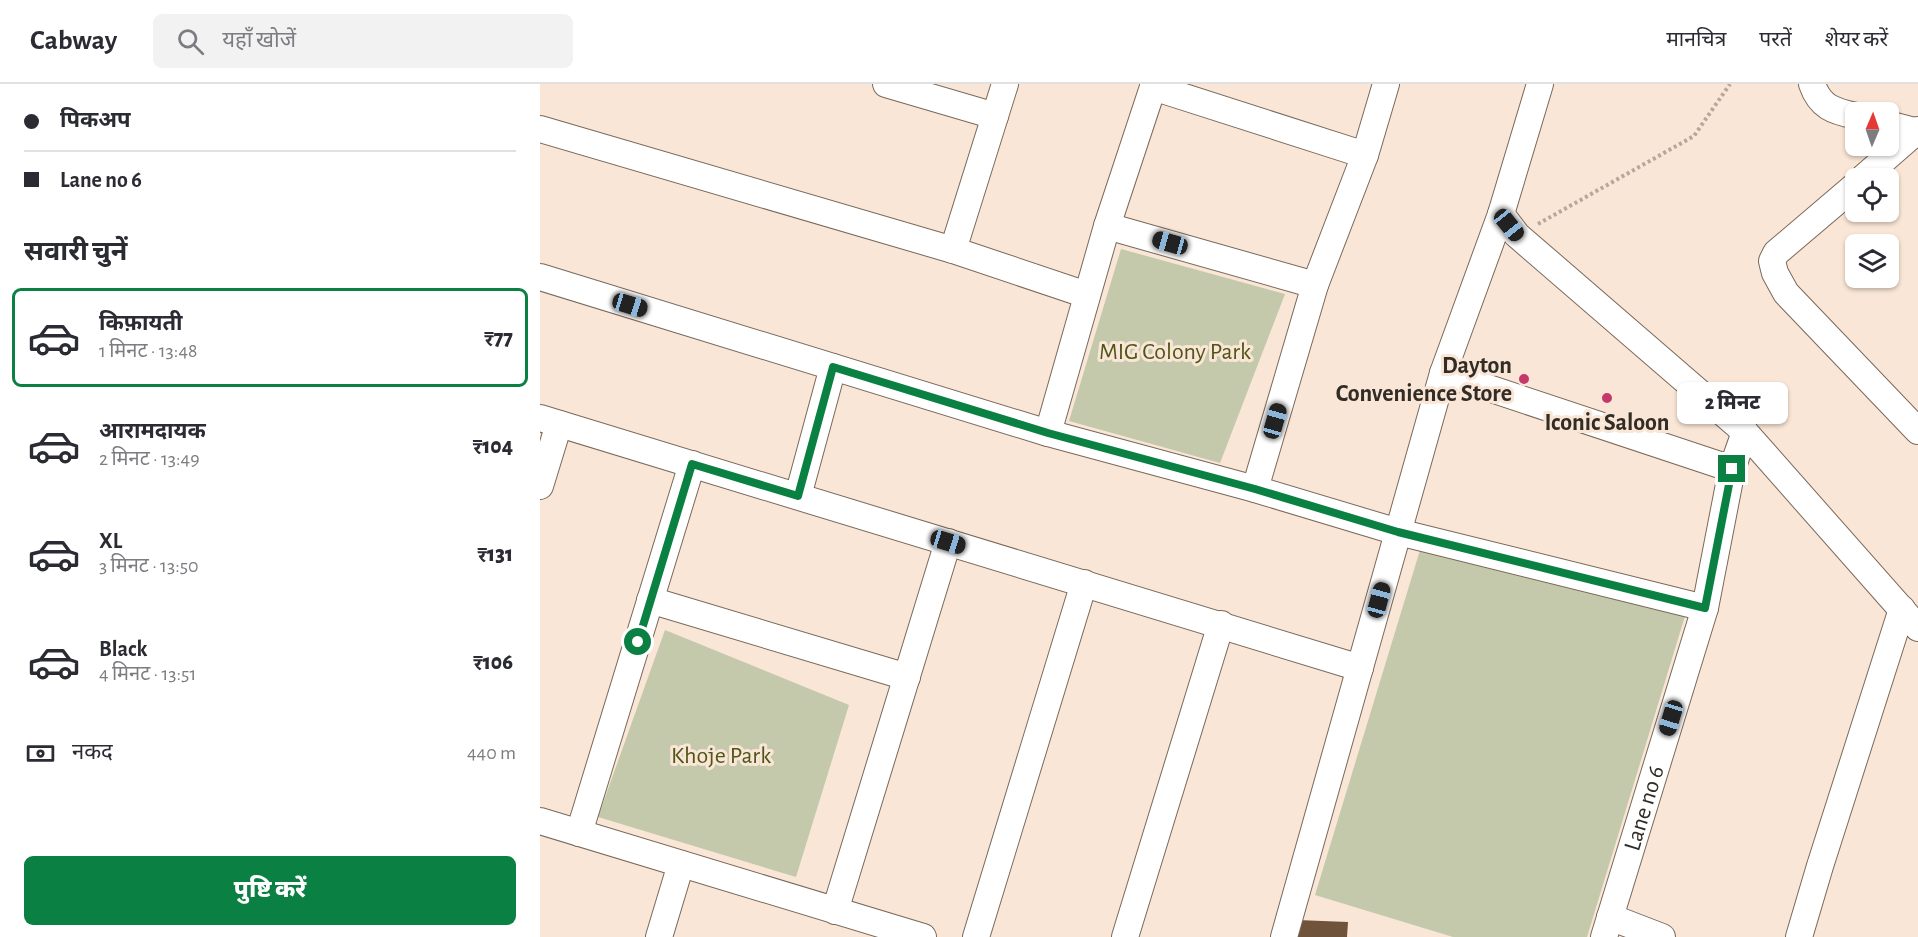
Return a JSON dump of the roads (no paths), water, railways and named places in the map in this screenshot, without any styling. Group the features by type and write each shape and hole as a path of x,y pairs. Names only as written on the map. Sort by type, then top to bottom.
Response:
{"street":[{"path":"886,84 995,116"},
{"path":"953,250 1005,84"},
{"path":"1255,489 1315,285 1365,154 1386,84"},
{"path":"1284,937 1443,373 1500,214 1540,84"},
{"path":"1812,84 1816,96 1825,106 1845,112"},
{"path":"1048,433 1107,226 1153,85 1365,154"},
{"path":"1899,127 1918,131"},
{"path":"540,129 953,250 1088,295"},
{"path":"1875,168 1918,131"},
{"path":"1845,194 1776,253 1772,261 1775,273 1786,293 1918,431"},
{"path":"1500,214 1518,235 1745,432 1910,619 1820,866 1799,937"},
{"path":"1107,226 1315,285"},
{"path":"540,277 1048,433 1255,489 1398,532 1705,608"},
{"path":"798,496 833,367"},
{"path":"1443,373 1732,469"},
{"path":"540,486 549,421 1360,668"},
{"name":"Lane no 6","path":"1607,927 1705,608 1732,469 1745,432"},
{"path":"579,833 692,464"},
{"path":"835,911 948,542"},
{"path":"976,937 1084,583"},
{"path":"650,600 907,677"},
{"path":"1125,937 1221,624"},
{"path":"540,821 923,937"},
{"path":"659,937 681,864"},
{"path":"1607,927 1662,937"}],"place":[{"name":"Dayton Convenience Store","path":"1524,379"},
{"name":"Iconic Saloon","path":"1607,398"}],"park label":[{"name":"MIG Colony Park","path":"1175,351"},
{"name":"Khoje Park","path":"721,755"}]}
